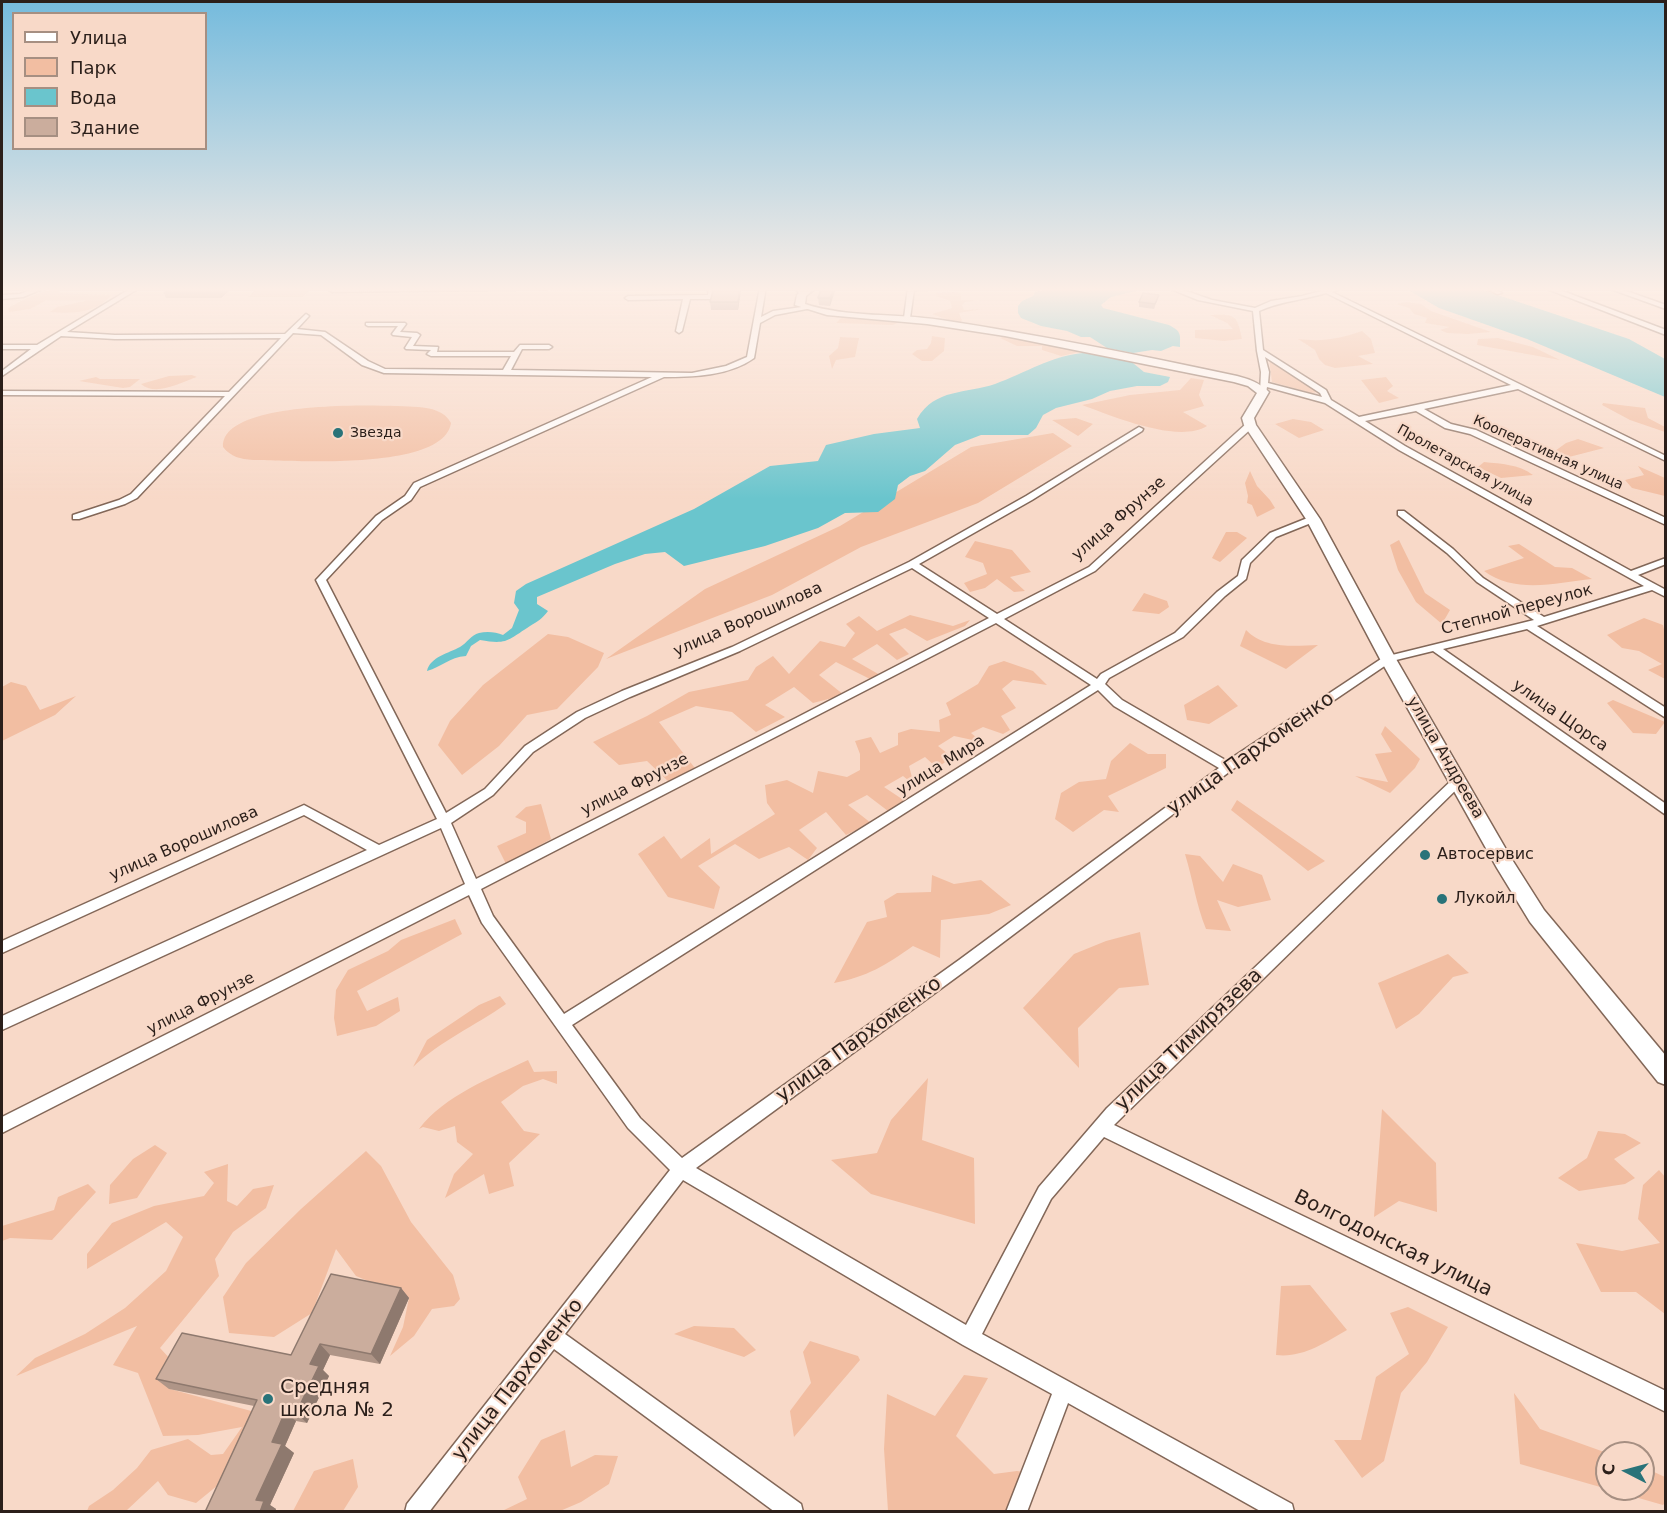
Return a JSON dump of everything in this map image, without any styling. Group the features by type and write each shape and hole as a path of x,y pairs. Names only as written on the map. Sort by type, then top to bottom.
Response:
{"main road":[{"path":"1134,358 1245,381 1263,388 1248,418 1250,425"},
{"name":"улица Андреева","path":"1250,425 1313,519 1388,659 1504,863 1537,916 1665,1074"}],"street":[{"path":"2,374 24,358"},
{"path":"76,518 134,496 266,358"},
{"path":"359,358 375,369 504,374 664,374 711,373 741,364 750,358"},
{"path":"504,374 513,358"},
{"path":"1262,358 1265,372 1263,388 1328,401"},
{"name":"Пролетарская улица","path":"1270,358 1323,392 1328,401 1402,448 1665,594"},
{"path":"1461,358 1665,459"},
{"path":"664,374 417,485 408,498 379,518 321,580 444,821 470,886 487,919 634,1123 681,1169 970,1338 1284,1512"},
{"path":"1358,420 1419,410 1440,402 1519,386"},
{"path":"2,393 231,394"},
{"name":"Кооперативная улица","path":"1419,410 1448,426 1473,432 1665,522"},
{"name":"улица Фрунзе","path":"2,1125 470,886 800,721 1092,569 1250,425"},
{"name":"улица Ворошилова","path":"2,1023 444,821 489,792 529,749 581,715 736,649 912,564 1029,498 1139,429"},
{"path":"1401,513 1450,551 1480,580 1541,620"},
{"name":"улица Мира","path":"563,1023 1099,685 1105,676 1179,635 1221,594 1243,577 1245,562 1273,535 1313,519"},
{"path":"1631,574 1665,561"},
{"path":"912,564 1099,685 1118,703 1227,767"},
{"name":"Степной переулок","path":"1388,659 1529,625 1652,587"},
{"path":"1529,625 1665,714"},
{"name":"улица Щорса","path":"1435,648 1665,811"},
{"name":"улица Пархоменко","path":"415,1512 681,1169 964,964 1227,767 1388,659"},
{"name":"улица Тимирязева","path":"970,1338 1045,1193 1101,1127 1458,781"},
{"name":"улица Ворошилова","path":"2,947 304,810 379,851"},
{"name":"Волгодонская улица","path":"1101,1127 1665,1402"},
{"path":"552,1336 793,1512"},
{"path":"1016,1512 1064,1391"}],"green space":[{"path":"829,358 851,358 836,360 832,369"},
{"path":"917,358 936,358 932,361 922,361"},
{"path":"1361,358 1373,364 1335,368 1325,365 1319,359"},
{"path":"1269,359 1318,392 1311,393 1272,382"},
{"path":"192,375 197,377 161,389 147,388 141,384 169,376"},
{"path":"96,377 100,379 140,379 130,387 123,388 79,381"},
{"path":"1386,377 1393,386 1387,391 1399,398 1379,403 1361,380"},
{"path":"1191,378 1204,380 1199,395 1204,406 1183,412 1207,426 1195,431 1179,432 1145,426 1082,405 1130,395 1180,390"},
{"path":"1603,403 1645,408 1648,418 1665,427 1665,432 1630,420 1602,405"},
{"name":"Звезда","path":"342,406 418,407 437,411 451,423 442,439 422,449 395,456 330,461 253,460 236,457 223,447 229,431 248,420 275,412"},
{"path":"1076,418 1093,424 1078,436 1052,420"},
{"path":"1293,419 1311,422 1324,430 1299,438 1275,424"},
{"path":"1053,433 1072,446 978,503 861,547 772,595 606,659 705,589 840,526 971,447"},
{"path":"1578,439 1604,448 1569,457 1555,451 1566,443"},
{"path":"1484,462 1516,467 1533,475 1501,478 1478,467"},
{"path":"1638,466 1665,478 1665,496 1632,488 1625,480 1644,475"},
{"path":"1250,471 1257,486 1275,508 1257,517 1252,505 1247,503 1245,483"},
{"path":"1226,532 1237,532 1247,538 1220,562 1212,558"},
{"path":"1399,540 1425,593 1450,610 1442,624 1416,602 1398,570 1390,545"},
{"path":"975,541 1012,550 1031,572 1010,577 1025,591 1014,592 997,579 985,588 970,592 964,583 987,574 983,563 965,557"},
{"path":"1519,544 1555,567 1572,568 1592,579 1522,585 1509,583 1484,571 1524,558 1508,546"},
{"path":"1144,593 1167,601 1169,607 1159,614 1132,611"},
{"path":"910,615 953,626 970,620 965,626 927,641 905,628 889,634 909,654 897,660 877,644 852,659 880,675 870,679 836,662 819,675 844,695 813,703 794,687 765,705 785,717 756,732 732,712 696,706 659,722 698,772 670,783 647,761 619,765 593,742 647,716 689,692 748,680 756,667 773,656 789,674 820,641 845,647 855,633 846,624 859,616 877,631"},
{"path":"1644,618 1663,625 1666,638 1665,679 1648,670 1662,664 1639,651 1622,648 1607,635"},
{"path":"1246,630 1261,640 1279,645 1318,645 1286,669 1240,646"},
{"path":"548,634 568,637 604,653 598,667 557,709 527,715 499,746 462,775 438,745 450,721 483,685"},
{"path":"1004,661 1033,671 1047,685 1013,680 1002,689 1016,708 1001,716 1010,730 1003,734 983,727 971,733 982,742 954,736 938,746 952,757 937,768 925,757 909,766 914,785 903,776 884,787 905,801 888,811 867,795 848,805 871,823 846,835 826,812 799,830 817,848 808,860 789,847 759,859 735,844 698,866 720,887 714,909 668,897 638,854 664,836 681,859 710,838 711,854 775,814 767,803 765,785 787,780 813,793 818,771 847,777 860,770 860,754 855,741 871,737 880,753 898,745 898,733 911,729 940,732 939,720 951,715 946,703 978,684 989,666"},
{"path":"11,682 26,686 40,710 76,696 55,715 2,741 2,687"},
{"path":"1218,685 1238,706 1209,724 1187,720 1184,705"},
{"path":"1613,700 1665,722 1656,734 1633,733 1607,703"},
{"path":"1385,726 1420,759 1415,768 1390,793 1355,776 1388,782 1375,754 1392,752 1381,734"},
{"path":"1130,743 1148,754 1166,754 1166,768 1108,796 1119,812 1104,810 1073,832 1055,819 1061,793 1079,782 1106,779 1111,761"},
{"path":"1237,800 1325,861 1308,871 1231,810"},
{"path":"541,804 551,839 506,864 497,846 526,833 526,822 515,817 526,807"},
{"path":"1185,854 1200,856 1223,882 1233,864 1262,875 1271,900 1238,907 1217,900 1231,931 1206,929"},
{"path":"932,875 954,884 981,880 1011,905 989,914 941,920 940,958 913,946 876,969 834,983 867,922 887,917 884,901 897,893 931,892"},
{"path":"455,919 462,934 357,991 367,1011 398,997 400,1011 376,1026 337,1036 334,1018 336,990 348,970 388,951 401,940"},
{"path":"1140,932 1149,985 1119,988 1078,1028 1079,1068 1023,1008 1074,954 1106,941"},
{"path":"1448,954 1469,973 1453,977 1419,1014 1396,1029 1378,983"},
{"path":"500,996 506,1004 446,1041 413,1067 427,1040 479,1005"},
{"path":"528,1060 534,1072 557,1071 557,1084 543,1079 523,1086 501,1102 524,1131 540,1134 509,1163 514,1186 489,1194 484,1174 445,1198 454,1174 473,1154 457,1142 455,1126 439,1131 423,1127 419,1129 442,1106 469,1088"},
{"path":"928,1078 922,1140 974,1158 975,1224 871,1194 831,1160 877,1153 891,1120"},
{"path":"1382,1109 1436,1163 1437,1212 1399,1201 1374,1217"},
{"path":"1598,1131 1625,1134 1641,1143 1614,1159 1635,1178 1625,1184 1579,1191 1558,1178 1587,1158"},
{"path":"155,1145 167,1153 137,1198 109,1204 110,1185 133,1159"},
{"path":"366,1151 381,1166 411,1222 453,1275 460,1299 454,1306 432,1309 414,1336 390,1356 403,1327 409,1298 356,1276 336,1249 312,1313 274,1337 229,1333 223,1297 246,1263 301,1209"},
{"path":"228,1164 227,1201 237,1206 253,1189 274,1185 266,1208 233,1232 215,1259 219,1276 160,1348 173,1362 170,1389 266,1415 234,1472 196,1503 168,1495 158,1481 127,1510 87,1511 89,1506 113,1490 137,1468 151,1450 188,1439 211,1455 223,1454 242,1427 198,1435 163,1436 138,1373 113,1365 137,1326 16,1376 35,1358 85,1334 125,1308 166,1271 183,1237 166,1222 87,1269 87,1254 112,1223 154,1206 204,1196 214,1183 204,1172"},
{"path":"1659,1170 1666,1178 1665,1314 1636,1292 1601,1292 1576,1243 1622,1251 1660,1243 1638,1219 1643,1185"},
{"path":"88,1184 96,1192 52,1240 10,1238 2,1241 2,1226 54,1210 58,1197"},
{"path":"1310,1285 1347,1330 1304,1352 1276,1355 1281,1286"},
{"path":"1408,1307 1448,1327 1427,1362 1401,1393 1384,1461 1362,1478 1334,1440 1361,1440 1376,1377 1409,1354 1390,1313"},
{"path":"694,1326 734,1328 756,1350 744,1357 674,1334"},
{"path":"810,1341 858,1356 860,1360 794,1437 790,1411 811,1383 803,1352"},
{"path":"964,1375 988,1378 956,1436 994,1474 1017,1471 1032,1473 1008,1511 888,1511 884,1449 887,1394 935,1416"},
{"path":"1514,1393 1540,1429 1595,1449 1595,1486 1520,1464"},
{"path":"565,1430 571,1467 595,1455 618,1456 609,1484 581,1502 560,1511 502,1511 527,1499 518,1477 541,1440"},
{"path":"353,1459 358,1487 343,1511 293,1511 314,1471"},
{"path":"1655,1472 1665,1477 1665,1503 1663,1505 1649,1501 1655,1501"}],"water":[{"path":"1060,358 1128,359 1144,372 1170,377 1168,382 1160,386 1137,386 1110,391 1092,399 1056,408 1043,415 1036,428 1028,435 981,435 955,445 925,471 910,476 898,485 895,499 878,512 845,513 818,528 765,546 684,566 665,552 645,554 615,564 537,597 537,604 548,611 540,620 512,638 497,642 480,640 471,646 466,656 455,658 427,671 432,662 460,647 476,634 488,632 503,635 512,628 519,610 514,603 516,591 526,584 694,509 770,466 818,461 826,445 874,434 920,428 917,419 924,409 942,397 995,384"},
{"path":"1571,358 1662,358 1665,359 1665,397"}],"building":[{"name":"Средняя школа № 2","path":"331,1274 401,1288 371,1354 320,1344 310,1364 319,1366 296,1413 285,1412 272,1442 282,1444 256,1500 264,1501 260,1512 205,1512 257,1400 156,1379 182,1333 291,1355"}],"place":[{"name":"Звезда","path":"338,433"},
{"name":"Автосервис","path":"1425,855"},
{"name":"Лукойл","path":"1442,899"},
{"name":"Средняя школа № 2","path":"268,1399"}]}
